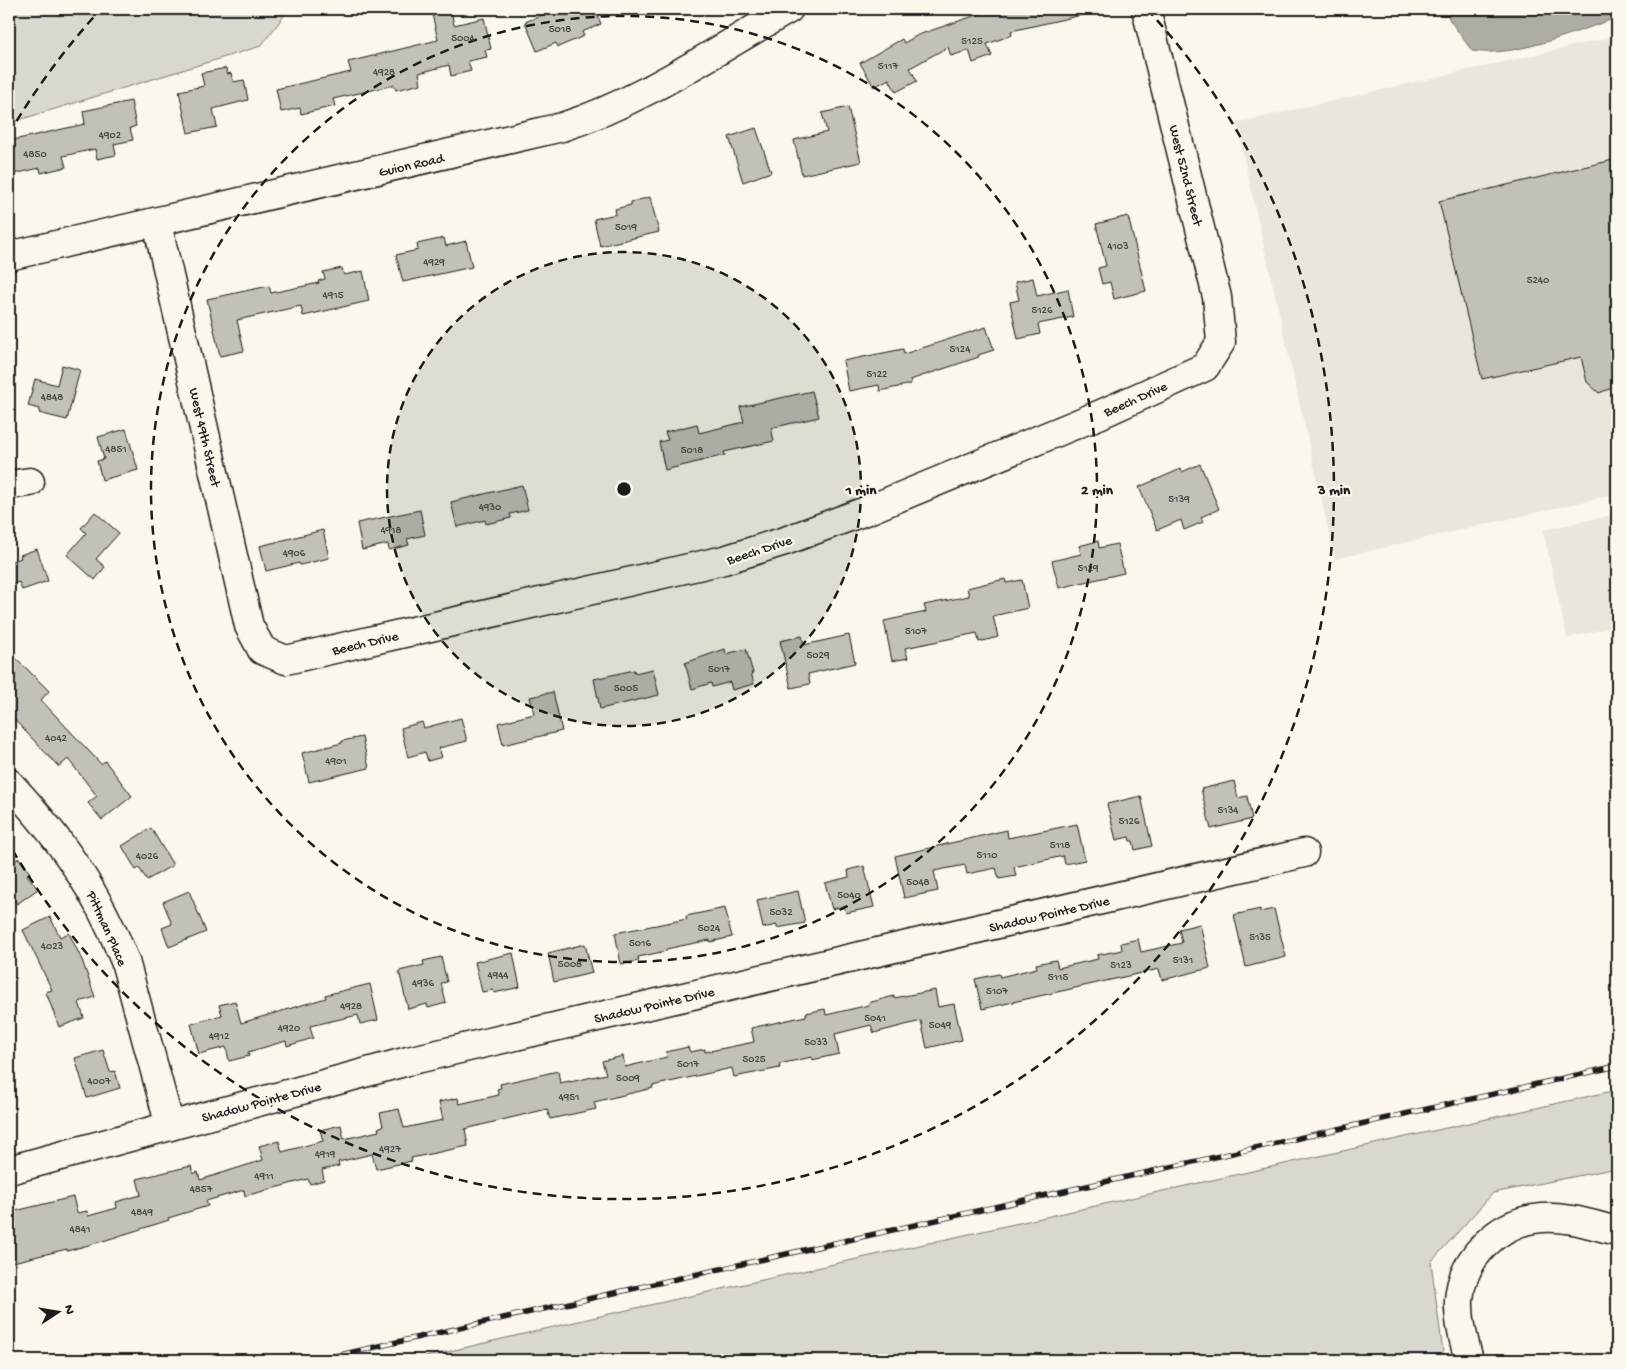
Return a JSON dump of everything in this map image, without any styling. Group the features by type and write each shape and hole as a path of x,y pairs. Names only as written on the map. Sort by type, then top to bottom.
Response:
{"street":[{"name":"Guion Road","path":"9,256 540,134 580,121 640,95 789,9"},
{"name":"West 52nd Street","path":"1146,9 1217,297 1221,342"},
{"name":"West 49th Street","path":"157,222 249,626 262,650"},
{"name":"Beech Drive","path":"262,650 286,660 755,551 868,510 1101,414 1188,375 1205,367 1221,342"},
{"name":"Pittman Place","path":"9,783 49,828 81,872 115,936 130,978 170,1126"},
{"name":"Shadow Pointe Drive","path":"9,1170 408,1061 1304,853"},
{"path":"1469,1360 1460,1320 1460,1292 1468,1266 1492,1238 1516,1224 1542,1218 1560,1218 1617,1230"}],"shaded area":[{"path":"9,9 289,9 261,46 9,123"},
{"path":"1448,9 1617,9 1617,18 1546,42 1507,51 1489,52 1472,51 1449,19"},
{"path":"1617,36 1617,494 1335,559 1236,123"},
{"path":"1617,514 1617,626 1567,638 1543,530"},
{"path":"1617,1090 1617,1168 1493,1193 1431,1262 1444,1360 412,1360 596,1317"}],"building":[{"path":"557,9 595,9 601,24 582,32 584,36 558,47 556,43 537,51 525,22"},
{"path":"994,9 1081,9 1082,15 1011,31 1012,35 987,44 992,56 973,63 969,50 951,56 948,47 910,68 917,81 896,92 889,79 874,87 860,63 902,39 904,43 918,35"},
{"path":"451,10 454,25 484,18 491,49 485,50 487,57 468,61 471,71 451,76 449,65 419,73 421,84 396,90 394,85 333,99 335,106 301,114 300,108 281,112 276,89 351,72 348,62 438,40 432,14"},
{"path":"226,68 227,74 231,73 233,82 244,80 248,100 213,109 217,127 188,133 179,91 204,86 201,73"},
{"path":"131,101 136,126 130,128 133,140 114,144 116,155 97,159 95,149 63,156 66,167 41,173 40,168 9,175 9,141 85,124 83,111"},
{"path":"848,107 861,162 802,175 794,140 827,132 822,113"},
{"path":"756,128 771,172 743,182 729,137"},
{"path":"1617,159 1617,386 1599,393 1587,382 1581,357 1482,379 1439,201"},
{"path":"650,197 659,232 600,246 594,219 616,214 615,209"},
{"path":"1128,216 1146,291 1114,299 1110,282 1102,284 1098,268 1106,266 1096,224"},
{"path":"444,238 446,246 466,241 472,267 403,282 396,255 418,250 417,244"},
{"path":"342,268 344,275 363,271 369,301 303,316 301,306 237,320 244,351 220,356 207,299 269,286 271,293 319,283 318,281 325,279 323,272"},
{"path":"1033,278 1037,296 1068,289 1073,317 1038,324 1040,334 1018,339 1010,302 1019,300 1015,282"},
{"path":"986,327 994,350 978,355 979,357 910,380 911,384 880,391 879,385 849,391 843,361 903,349 904,354"},
{"path":"62,365 80,370 67,420 39,413 40,409 28,406 35,379 57,385"},
{"path":"812,391 819,417 771,428 774,441 724,452 725,455 665,470 659,442 668,440 665,432 697,424 699,433 744,422 740,407"},
{"path":"126,429 138,470 102,480 97,461 104,459 98,437"},
{"path":"1200,464 1219,509 1201,517 1203,522 1184,530 1181,520 1157,530 1139,487 1181,469 1182,472"},
{"path":"522,485 528,510 510,514 511,518 486,524 485,520 457,527 451,502"},
{"path":"420,510 425,535 407,539 409,545 389,550 388,544 362,550 357,523"},
{"path":"95,512 119,533 96,559 105,567 95,580 67,555 86,533 81,528"},
{"path":"323,530 329,558 266,571 260,546"},
{"path":"1098,541 1099,548 1117,544 1124,573 1059,588 1052,561 1081,554 1079,546"},
{"path":"37,549 48,581 22,590 19,582 9,585 9,562 21,558 20,555"},
{"path":"1005,579 1006,583 1022,580 1028,608 993,616 998,637 979,642 977,633 905,648 908,658 892,661 884,621 926,612 924,605 969,596 967,588"},
{"path":"849,635 855,663 808,674 810,684 791,688 780,641 802,636 804,645"},
{"path":"725,649 726,654 746,649 754,684 732,690 730,682 712,687 711,683 692,689 685,663"},
{"path":"16,658 49,691 41,700 101,764 105,761 132,796 102,820 88,803 97,796 68,759 59,767 9,714 9,665"},
{"path":"653,669 659,695 600,709 594,679 634,670 635,673"},
{"path":"553,692 562,731 503,745 498,723 534,714 530,697"},
{"path":"461,718 467,741 439,748 442,757 428,761 425,752 408,757 401,728 422,722 424,728"},
{"path":"362,737 369,768 309,782 302,753"},
{"path":"1234,781 1238,798 1247,796 1252,819 1211,829 1201,789"},
{"path":"1141,796 1152,846 1135,850 1133,841 1130,841 1129,837 1116,840 1107,804"},
{"path":"1077,824 1085,860 1065,864 1063,856 1014,867 1016,876 999,879 996,868 967,874 965,865 934,871 938,891 904,898 895,856 1007,830 1008,838"},
{"path":"151,828 173,865 147,880 139,868 136,870 122,846"},
{"path":"19,858 30,873 27,875 38,889 17,904 9,893 9,865"},
{"path":"864,866 874,907 846,913 844,906 832,909 825,883 849,877 848,870"},
{"path":"189,891 206,932 169,947 162,928 172,924 163,902"},
{"path":"798,891 805,923 777,928 777,925 763,928 757,900"},
{"path":"725,908 732,937 666,949 666,951 638,957 639,961 621,964 615,933 687,919 686,916"},
{"path":"1260,909 1260,912 1274,909 1286,957 1246,967 1234,915"},
{"path":"50,917 60,937 69,933 82,960 95,997 79,1002 84,1018 59,1027 46,992 52,990 23,930"},
{"path":"1200,924 1210,968 1162,980 1159,969 982,1009 975,979 999,974 1000,977 1037,968 1036,964 1056,960 1058,968 1098,959 1097,955 1122,950 1121,943 1138,939 1141,952 1182,943 1179,929"},
{"path":"585,944 592,973 554,982 548,953"},
{"path":"513,953 520,987 494,993 493,990 482,992 475,962"},
{"path":"441,957 447,982 441,983 446,1003 428,1008 427,1004 408,1009 399,971 424,965 423,961"},
{"path":"370,984 378,1020 360,1024 358,1015 310,1026 313,1038 287,1046 286,1041 248,1052 249,1056 229,1061 226,1047 199,1054 191,1024 222,1015 219,1005 235,1001 241,1023 326,998 325,995"},
{"path":"935,990 938,1007 954,1004 962,1040 927,1048 921,1021 874,1033 871,1025 835,1034 839,1054 779,1064 780,1068 734,1077 732,1068 652,1086 653,1088 594,1102 596,1109 550,1119 547,1109 465,1129 468,1146 411,1158 412,1161 376,1169 372,1154 338,1162 339,1166 322,1170 324,1180 310,1184 308,1179 245,1196 244,1190 206,1201 208,1206 103,1241 67,1251 67,1249 9,1263 9,1229 15,1227 11,1212 73,1197 77,1213 87,1211 88,1216 117,1208 116,1202 141,1195 137,1179 191,1166 193,1174 198,1172 200,1180 263,1160 259,1146 279,1141 282,1152 323,1141 320,1130 341,1125 344,1139 379,1131 378,1128 383,1126 380,1113 399,1109 404,1128 443,1120 439,1102 458,1098 459,1104 499,1095 497,1089 501,1088 500,1084 558,1071 560,1083 570,1082 606,1074 602,1061 623,1056 625,1067 667,1057 666,1052 688,1047 690,1052 705,1049 705,1052 754,1042 751,1028 806,1016 806,1013 825,1009 826,1015 869,1005 868,1003 894,996 894,998"},
{"path":"103,1050 110,1072 115,1071 120,1088 87,1098 75,1058"}],"railway":[{"path":"318,1360 1617,1066"}]}
